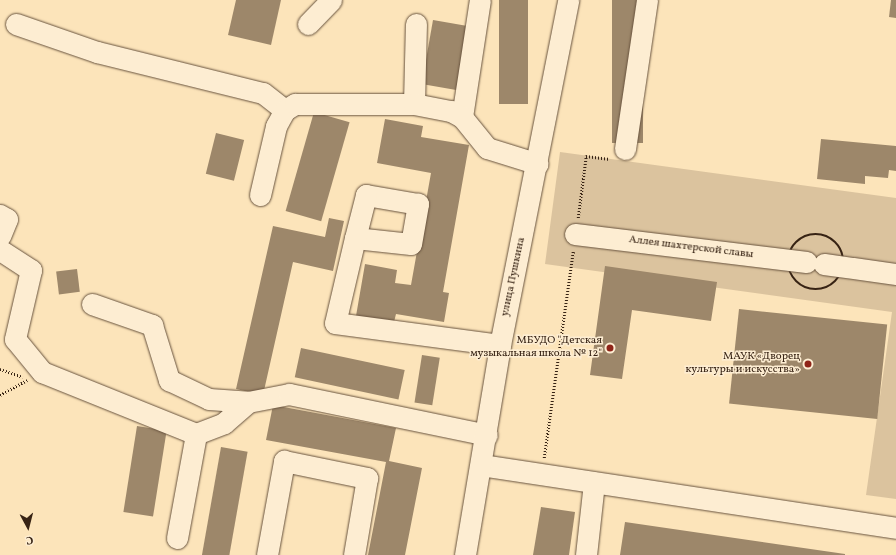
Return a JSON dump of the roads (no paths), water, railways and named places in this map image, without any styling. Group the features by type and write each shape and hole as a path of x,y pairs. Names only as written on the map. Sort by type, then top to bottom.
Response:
{"street":[{"path":"308,24 331,0"},
{"path":"462,117 480,0"},
{"name":"улица Пушкина","path":"465,555 482,465 500,345 538,164 568,0"},
{"path":"625,150 647,0"},
{"path":"16,24 97,52 263,93 285,110"},
{"path":"414,104 416,24"},
{"path":"260,195 276,126 285,110 295,104 311,102 414,104 462,117 487,148 538,164"},
{"path":"0,215 7,219 0,236"},
{"name":"Аллея шахтерской славы","path":"575,234 896,274"},
{"path":"355,238 335,323 500,345"},
{"path":"0,250 31,270 15,339 42,372 196,434 224,424 248,402"},
{"path":"92,304 152,325 169,380 209,399 248,402 289,394 487,434"},
{"path":"177,538 196,434"},
{"path":"267,555 284,461 367,478 354,555"},
{"path":"482,465 896,528"},
{"path":"586,555 594,482"}],"place":[{"name":"МБУДО \"Детская музыкальная школа № 12\"","path":"610,348"},
{"name":"МАУК «Дворец культуры и искусства»","path":"808,364"}]}
